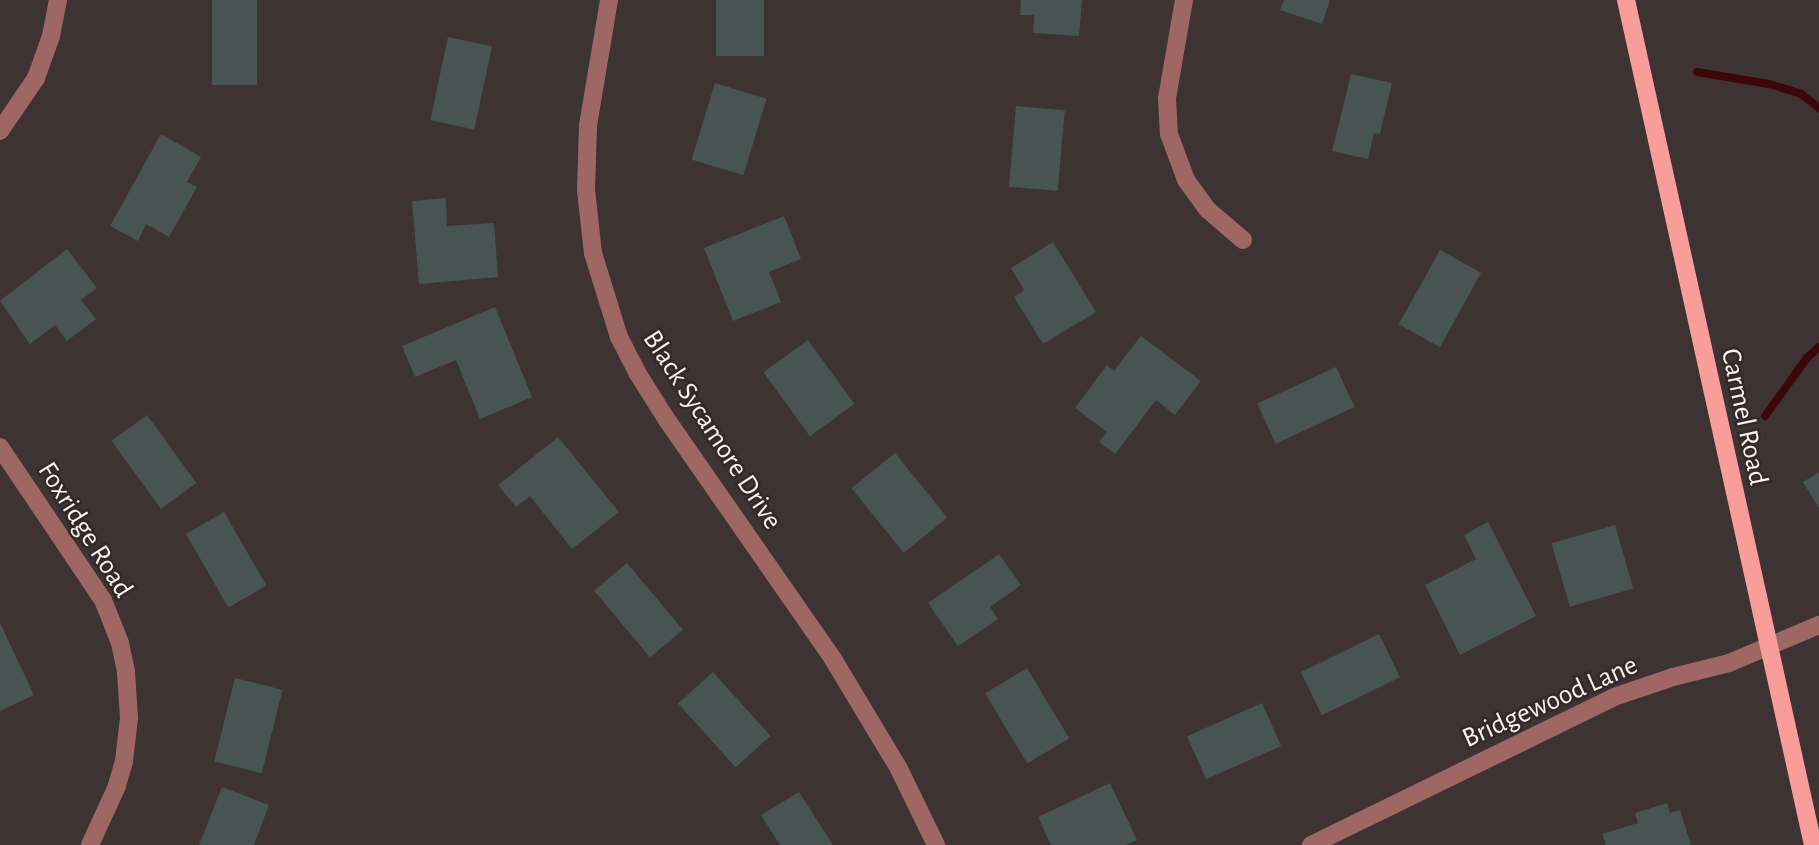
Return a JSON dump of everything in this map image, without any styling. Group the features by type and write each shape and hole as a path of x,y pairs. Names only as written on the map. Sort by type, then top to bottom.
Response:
{"main road":[{"name":"Carmel Road","path":"1626,0 1813,845"}],"street":[{"path":"0,131 36,78 51,36 58,0"},
{"name":"Black Sycamore Drive","path":"609,0 588,126 586,190 593,253 619,337 667,420 833,659 899,769 936,845"},
{"path":"1184,0 1167,98 1169,134 1186,180 1208,210 1243,240"},
{"name":"Foxridge Road","path":"0,447 103,600 120,643 126,672 129,718 124,761 90,845"},
{"name":"Bridgewood Lane","path":"1311,845 1614,697 1673,677 1729,663 1819,625"}],"building":[{"path":"212,0 257,0 257,85 212,85"},
{"path":"716,0 764,0 764,56 716,56"},
{"path":"1021,0 1082,0 1079,36 1033,33 1034,15 1020,15"},
{"path":"1284,0 1330,0 1322,24 1280,10"},
{"path":"448,37 492,46 474,129 430,120"},
{"path":"1351,74 1392,83 1380,134 1374,133 1368,159 1332,151"},
{"path":"715,83 767,99 743,175 692,160"},
{"path":"1016,106 1065,110 1058,191 1009,187"},
{"path":"161,134 201,157 187,182 197,187 169,237 146,224 138,241 110,226"},
{"path":"446,198 447,226 494,223 498,277 419,284 412,201"},
{"path":"784,216 801,259 769,272 781,302 733,321 704,248"},
{"path":"1053,242 1096,312 1043,344 1014,297 1024,290 1011,268"},
{"path":"67,249 97,288 81,300 96,319 67,341 55,325 30,344 0,301"},
{"path":"1440,250 1481,273 1440,347 1399,324"},
{"path":"495,307 532,397 480,419 456,360 415,377 402,346"},
{"path":"1141,336 1201,381 1175,415 1156,400 1115,454 1099,442 1107,432 1075,408 1107,365 1114,371"},
{"path":"808,340 854,404 810,436 764,372"},
{"path":"1336,367 1355,407 1276,444 1257,404"},
{"path":"147,415 196,483 161,509 111,441"},
{"path":"558,437 619,512 572,549 530,496 516,507 498,485"},
{"path":"895,453 947,518 904,553 851,488"},
{"path":"1819,472 1819,508 1803,482"},
{"path":"224,512 266,586 228,608 186,534"},
{"path":"1488,522 1536,616 1460,655 1425,585 1476,559 1464,535"},
{"path":"1615,525 1633,588 1570,607 1552,543"},
{"path":"999,554 1021,585 990,607 998,619 958,646 928,603"},
{"path":"627,563 683,630 650,657 594,591"},
{"path":"0,623 34,695 0,711"},
{"path":"1379,634 1400,677 1322,715 1301,672"},
{"path":"1027,668 1069,738 1027,764 985,693"},
{"path":"713,672 771,736 736,767 678,703"},
{"path":"235,678 283,690 262,773 214,761"},
{"path":"1262,703 1281,746 1206,779 1187,736"},
{"path":"1110,783 1137,840 1126,845 1051,845 1038,817"},
{"path":"222,787 269,805 254,845 199,845"},
{"path":"799,792 833,845 780,845 761,815"},
{"path":"1667,803 1670,813 1680,810 1691,845 1606,845 1602,834 1638,823 1635,813"}],"waterway":[{"path":"1697,72 1769,84 1801,94 1819,108"},
{"path":"1765,416 1807,358 1819,347"}]}
